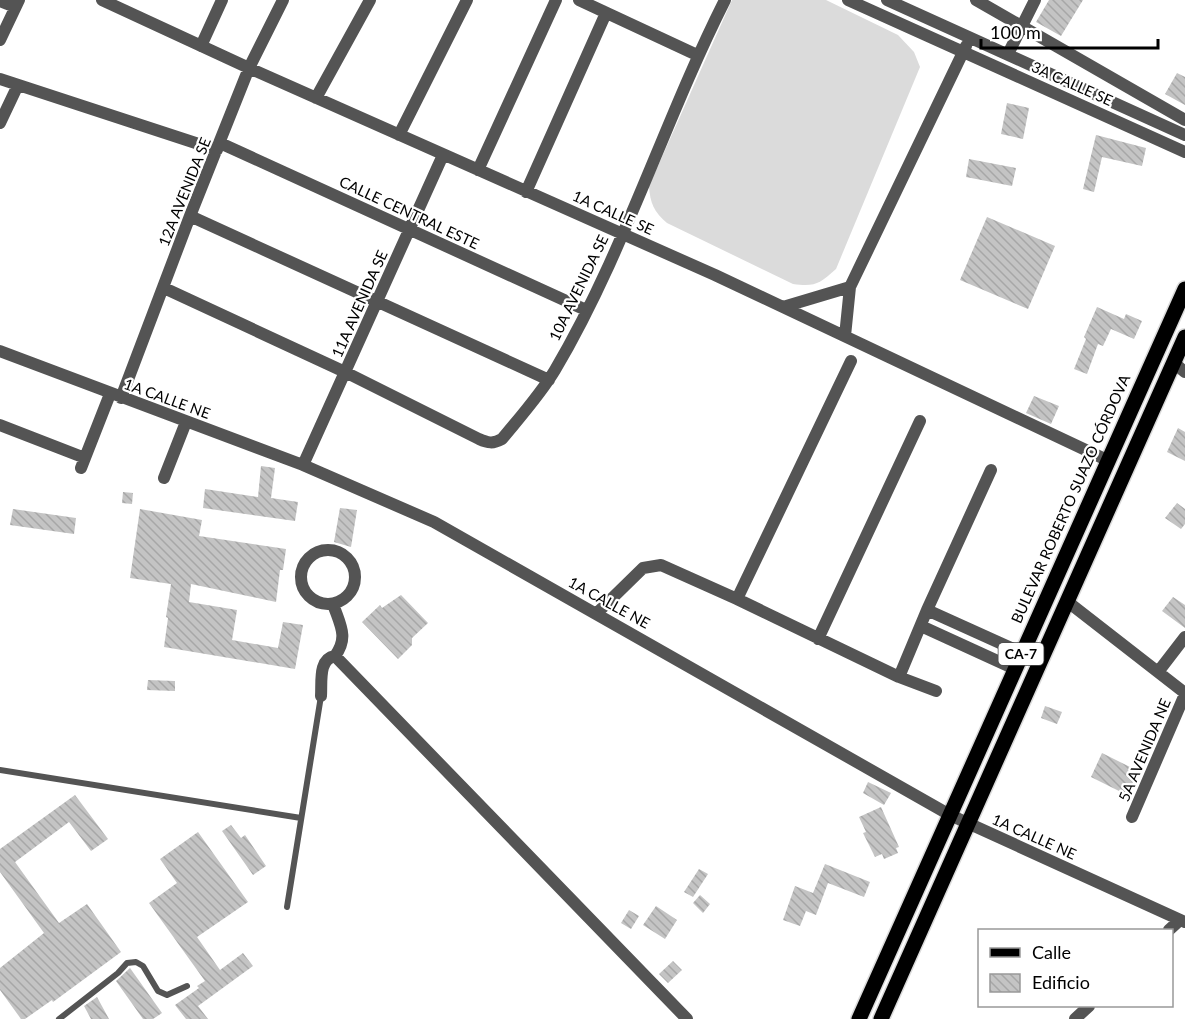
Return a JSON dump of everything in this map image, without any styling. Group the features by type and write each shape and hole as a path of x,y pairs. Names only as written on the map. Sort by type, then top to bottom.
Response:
{"main road":[{"name":"BULEVAR ROBERTO SUAZO CÓRDOVA","path":"859,1019 1185,289"},
{"name":"CA-7","path":"880,1019 1068,602 1179,368 1185,337"}],"street":[{"path":"201,46 222,0"},
{"name":"12A AVENIDA SE","path":"0,425 83,463 164,288 249,68 283,0"},
{"path":"316,98 370,0"},
{"path":"399,135 467,0"},
{"path":"478,170 556,0"},
{"path":"579,0 697,55"},
{"name":"10A AVENIDA SE","path":"345,372 479,439 489,443 502,439 549,380 586,310 623,234 697,55 725,0"},
{"name":"3A CALLE SE","path":"848,0 1185,152"},
{"name":"3A CALLE SE","path":"887,0 1185,135"},
{"name":"3A CALLE SE","path":"976,0 1185,120"},
{"path":"1008,54 1035,0"},
{"path":"0,1 17,4 0,40"},
{"name":"1A CALLE SE","path":"107,1 249,68 783,307 1109,461"},
{"path":"526,192 606,13"},
{"path":"845,336 850,287 970,37"},
{"name":"CALLE CENTRAL ESTE","path":"0,79 219,146 586,310"},
{"path":"0,123 18,85"},
{"name":"11A AVENIDA SE","path":"303,465 443,155"},
{"path":"190,216 549,380"},
{"path":"783,307 850,287"},
{"path":"164,288 345,372"},
{"name":"1A CALLE NE","path":"0,351 303,465 434,522 950,815 1183,921"},
{"path":"737,599 851,361"},
{"path":"818,639 920,421"},
{"path":"164,478 186,422"},
{"path":"899,677 991,470"},
{"path":"323,550 340,552 347,557 355,572 353,589 341,601 333,604 316,602 303,590 300,582 300,573 308,558 323,550"},
{"path":"597,613 643,568 652,565 661,566 737,599 899,677 936,690"},
{"path":"1068,602 1185,694"},
{"path":"321,696 322,667 325,661 335,656 342,647 344,636 333,604"},
{"path":"927,610 1022,653"},
{"path":"921,627 1016,669"},
{"path":"1158,672 1185,637"},
{"path":"335,656 687,1019"},
{"name":"5A AVENIDA NE","path":"1132,817 1185,694"},
{"path":"1075,1019 1087,1007"}],"lane":[{"path":"287,907 321,696"},
{"path":"0,770 301,818"},
{"path":"59,1019 118,973 127,963 136,962 143,966 158,991 166,995 187,986"}],"shaded area":[{"path":"732,0 826,0 898,35 914,52 920,67 836,269 816,283 793,284 667,223 656,211 650,197 649,186"}],"building":[{"path":"1049,0 1083,0 1061,36 1036,22"},
{"path":"1177,73 1185,77 1185,105 1165,94"},
{"path":"1007,103 1029,108 1023,139 1001,134"},
{"path":"1096,135 1146,148 1142,166 1102,157 1094,192 1083,189"},
{"path":"969,159 1016,168 1012,186 966,177"},
{"path":"987,217 1055,246 1028,309 960,280"},
{"path":"1097,307 1124,319 1126,314 1142,321 1134,339 1111,329 1103,346 1098,344 1087,374 1074,369"},
{"path":"1034,396 1059,406 1051,424 1026,413"},
{"path":"1178,428 1185,432 1185,461 1167,452"},
{"path":"261,466 275,468 271,498 298,502 295,521 203,508 205,489 258,497"},
{"path":"123,492 133,493 132,504 122,503"},
{"path":"1177,503 1185,509 1185,524 1181,529 1165,518"},
{"path":"340,508 357,510 351,547 334,542"},
{"path":"13,509 76,518 74,534 10,525"},
{"path":"140,509 202,520 199,536 286,549 283,570 280,570 276,602 191,584 189,602 237,610 232,640 278,648 283,622 303,625 295,669 164,647 171,584 130,578"},
{"path":"401,595 428,623 412,638 412,645 398,659 362,622 380,605 382,608"},
{"path":"1173,597 1185,605 1185,628 1162,611"},
{"path":"148,680 175,681 175,691 147,690"},
{"path":"1045,706 1062,712 1057,724 1041,718"},
{"path":"1102,753 1138,771 1127,795 1091,777"},
{"path":"868,782 891,793 884,805 863,793"},
{"path":"75,795 108,839 91,851 69,822 15,862 59,923 87,904 121,952 53,1002 52,1000 25,1019 21,1019 0,990 0,968 44,933 0,872 0,849"},
{"path":"881,807 899,847 896,848 898,853 884,859 882,854 875,857 863,833 866,832 859,817"},
{"path":"231,825 241,838 245,835 266,866 253,875 222,831"},
{"path":"198,832 248,902 197,937 220,970 243,953 253,966 198,1006 208,1019 186,1019 175,1005 205,981 149,903 177,883 160,859"},
{"path":"825,864 870,882 864,897 828,883 816,915 806,911 800,926 783,920 795,886 813,893"},
{"path":"699,869 708,874 693,897 684,892"},
{"path":"700,895 710,904 703,913 693,903"},
{"path":"656,906 677,920 665,939 643,925"},
{"path":"629,910 639,916 631,929 621,923"},
{"path":"673,961 682,970 668,983 659,974"},
{"path":"130,968 162,1013 153,1019 143,1019 116,981"},
{"path":"97,997 109,1019 91,1019 84,1006"}]}
